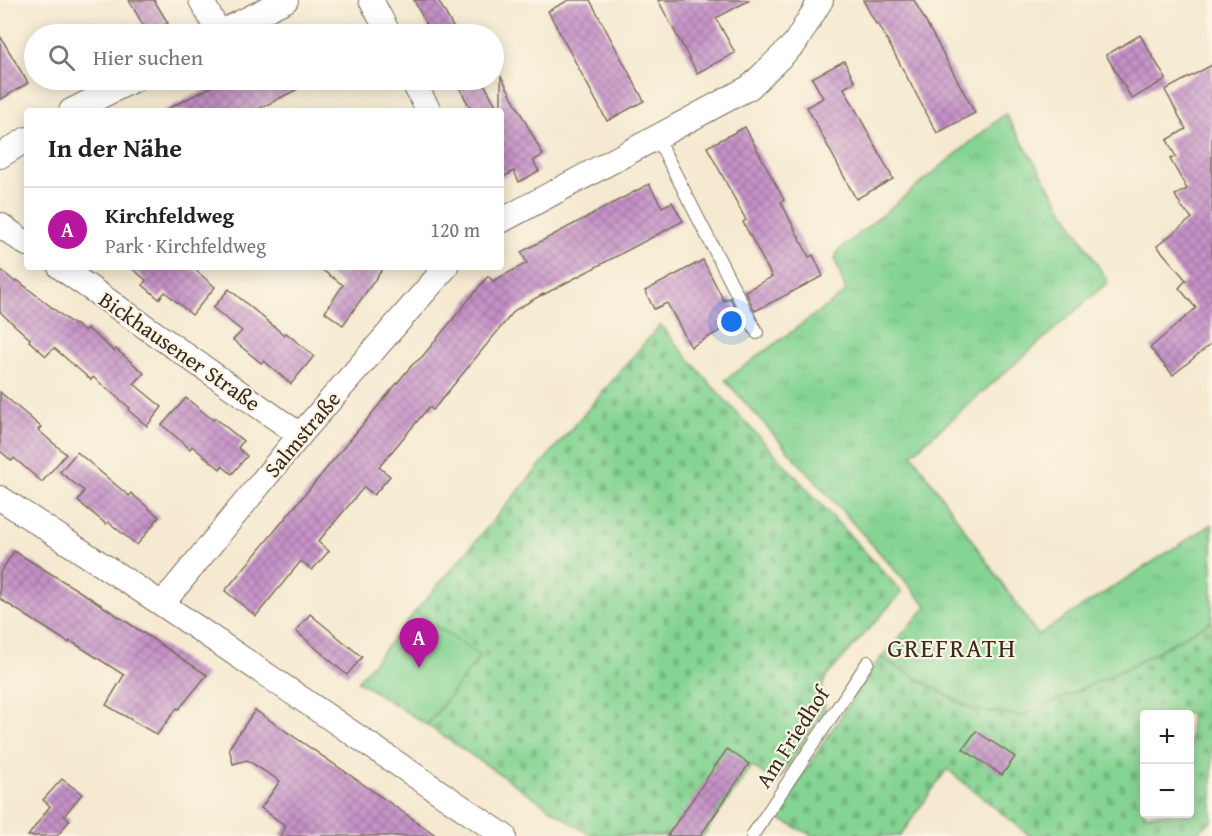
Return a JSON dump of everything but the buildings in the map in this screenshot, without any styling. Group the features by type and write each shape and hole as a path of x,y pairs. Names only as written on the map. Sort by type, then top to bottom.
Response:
{"street":[{"path":"201,0 213,24"},
{"path":"238,24 286,0"},
{"path":"371,0 384,24"},
{"path":"504,219 750,87 795,43 820,0"},
{"path":"77,108 113,90"},
{"path":"417,90 427,108"},
{"path":"0,156 24,141"},
{"path":"0,225 24,242"},
{"name":"Bickhausener Straße","path":"64,270 300,435"},
{"name":"Salmstraße","path":"162,604 300,435 443,270"},
{"path":"0,498 162,604 504,836"}],"lane":[{"path":"657,138 758,333"},
{"name":"Am Friedhof","path":"752,836 868,662"}],"green space":[{"path":"1005,114 1108,282 912,454 1038,635 1212,524 1212,621 1132,666 1023,716 973,710 881,658 927,606 725,380 846,292 835,259 838,251"},
{"path":"660,325 713,387 902,592 826,677 822,690 825,708 777,783 752,766 703,836 591,836 427,725 480,656 415,612"},
{"path":"415,612 480,656 427,725 358,681"},
{"path":"1212,621 1212,821 1194,836 1030,836 947,769 900,836 813,836 775,817 881,658 973,710 1023,716 1132,666"}],"place":[{"name":"Kirchfeldweg","path":"419,668"}],"district":[{"name":"GREFRATH","path":"952,648"}]}
